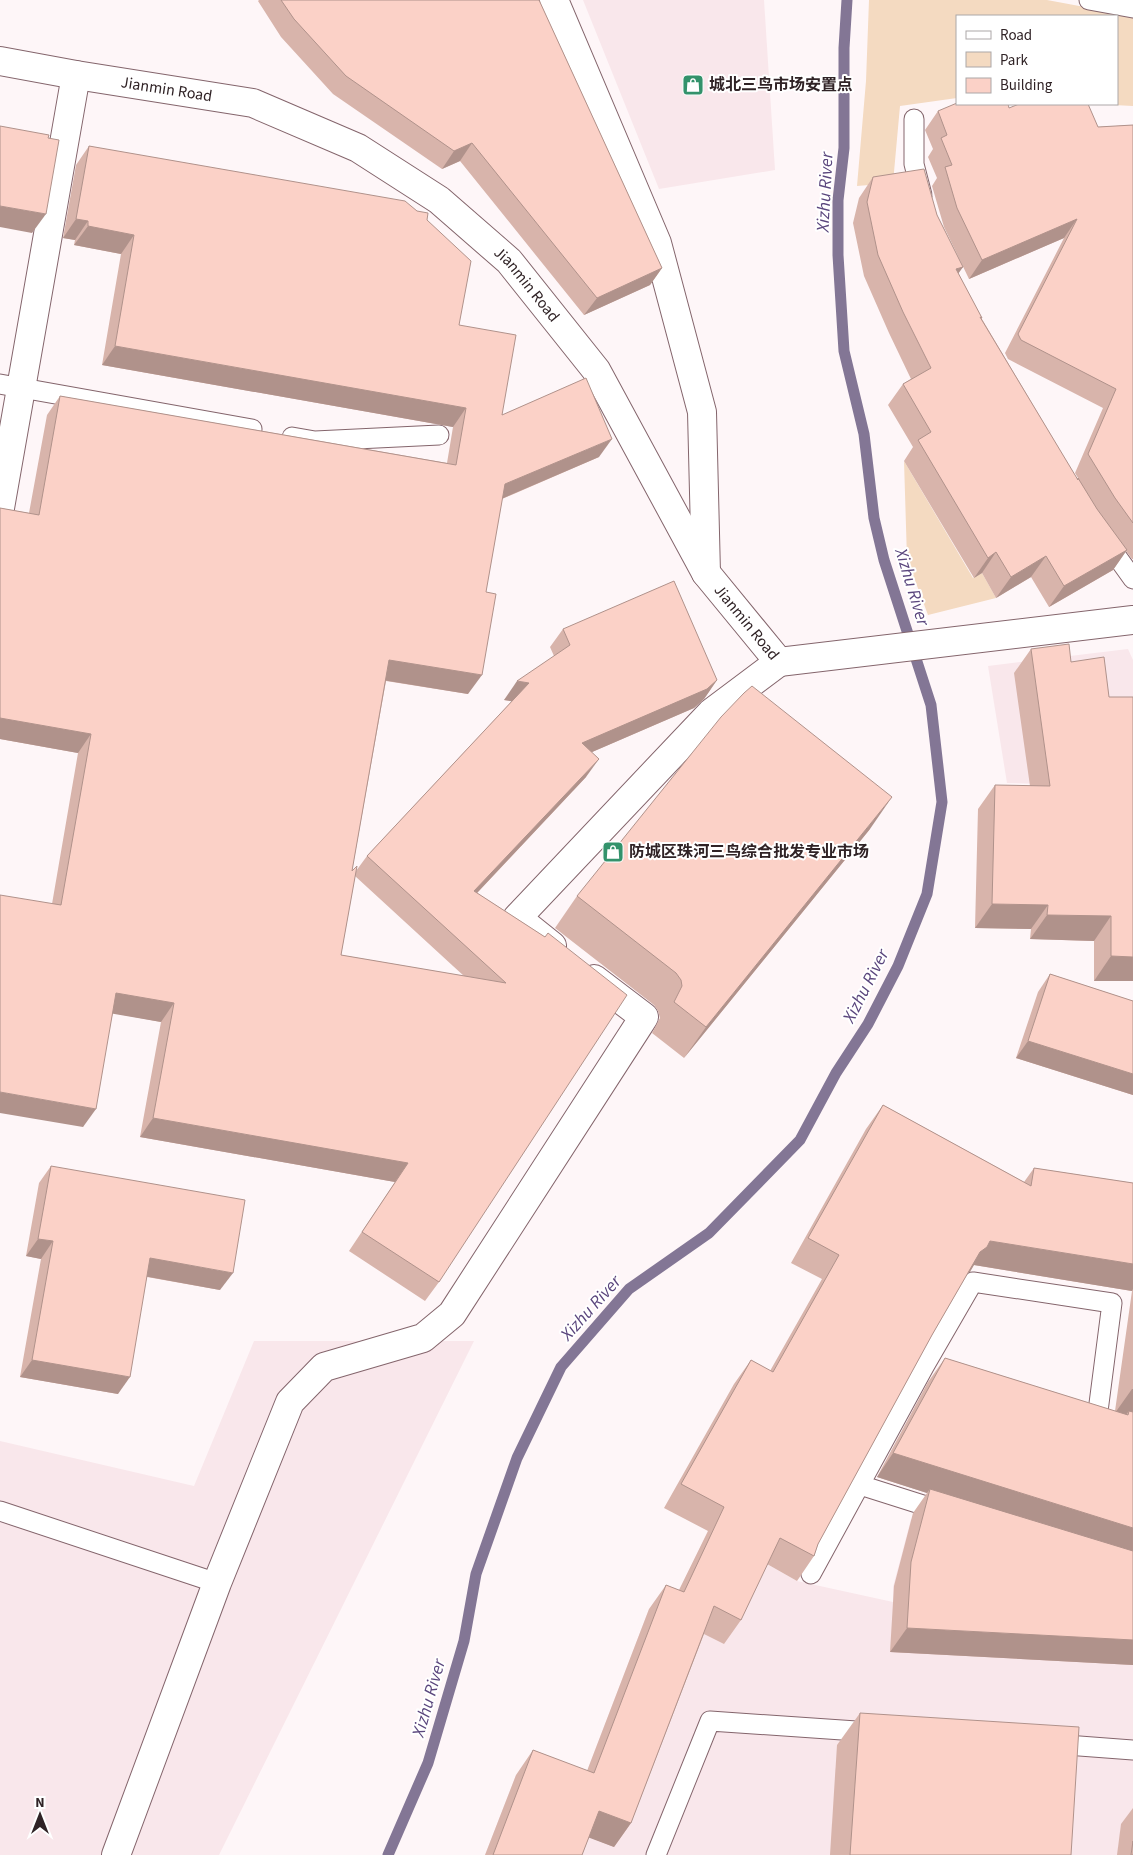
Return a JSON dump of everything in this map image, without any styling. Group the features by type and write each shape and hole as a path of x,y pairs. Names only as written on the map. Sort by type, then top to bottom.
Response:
{"street":[{"path":"554,0 657,243 667,280 702,412 706,573"},
{"name":"Jianmin Road","path":"0,61 253,103 358,148 438,200 509,261 596,370 706,573 779,662 1133,620"},
{"path":"0,508 11,386 64,144 76,75"},
{"path":"37,137 64,144"},
{"path":"116,1855 217,1583 290,1402 324,1367 423,1338 452,1314 644,1017 517,918 711,713 779,662"}],"lane":[{"path":"1089,0 1133,8"},
{"path":"914,120 914,164 928,212"},
{"path":"11,386 315,441 439,435"},
{"path":"1092,523 1133,579"},
{"path":"811,1574 925,1365 973,1282 1112,1304 1097,1419"},
{"path":"925,1365 944,1371"},
{"path":"1078,1413 1115,1424"},
{"path":"860,1485 964,1517"},
{"path":"0,1511 217,1583"},
{"path":"656,1855 710,1721 887,1733"},
{"path":"1035,1743 1133,1750"}],"shaded area":[{"name":"城北三鸟市场安置点","path":"583,0 764,0 775,170 659,189"},
{"path":"1128,649 1133,660 1133,786 1007,783 988,666"},
{"path":"254,1341 474,1341 219,1855 0,1855 0,1441 194,1486"},
{"path":"911,1519 1104,1568 1133,1600 1133,1855 485,1855 516,1775 577,1797 649,1609 667,1616 708,1531 797,1581 893,1602 893,1587"}],"green space":[{"path":"869,0 1047,0 1133,16 1133,106 1114,105 1118,105 1118,15 956,15 956,98 900,106 893,183 857,186 866,81"},
{"path":"904,461 973,578 982,573 996,598 928,615 907,559"}],"building":[{"path":"281,0 539,0 662,268 597,298 472,143 454,151 346,76 294,19"},
{"path":"956,103 956,105 1008,105 1009,108 1016,105 1088,105 1098,127 1133,125 1133,523 1088,454 1116,389 1021,340 1018,334 1077,219 982,260 957,208 945,167 952,165 941,138 947,135 938,111"},
{"path":"0,126 49,135 48,138 59,140 46,214 0,206"},
{"path":"89,146 405,201 417,211 428,213 427,220 471,261 459,325 516,335 502,415 586,378 612,439 505,484 486,592 496,594 482,675 389,660 352,871 357,866 341,955 506,983 367,856 529,683 517,681 570,645 563,629 674,581 717,680 707,689 582,743 599,759 474,891 545,937 548,933 627,995 439,1282 362,1232 408,1163 153,1118 174,1003 116,993 96,1109 0,1092 0,895 61,905 91,734 0,718 0,508 39,515 60,396 456,465 466,408 115,346 134,235 88,226 88,221 76,219"},
{"path":"924,169 937,215 963,267 956,269 982,318 980,317 1078,480 1078,478 1097,509 1127,550 1064,586 1046,556 1011,577 996,552 988,558 918,440 931,432 903,384 931,368 903,312 878,255 867,202 873,177"},
{"path":"1069,644 1071,662 1104,657 1109,697 1133,697 1133,957 1111,956 1111,916 1047,915 1048,905 992,904 995,785 1050,786 1031,649"},
{"path":"752,686 892,797 706,1027 674,1002 682,986 681,980 676,973 577,896 721,717"},
{"path":"1050,974 1133,1001 1133,1074 1028,1041"},
{"path":"883,1105 1031,1186 1034,1168 1133,1183 1133,1264 990,1241 987,1247 980,1252 932,1335 818,1544 814,1556 780,1538 741,1620 714,1606 631,1823 599,1811 582,1855 493,1855 533,1750 594,1773 666,1585 684,1592 724,1507 681,1484 751,1360 773,1372 839,1255 808,1238"},
{"path":"51,1166 245,1200 233,1273 150,1258 130,1377 32,1360 53,1241 38,1239"},
{"path":"945,1358 1128,1415 1129,1411 1133,1412 1133,1528 893,1453"},
{"path":"930,1489 1133,1551 1133,1640 907,1628 911,1562"},
{"path":"860,1713 1079,1727 1071,1855 850,1855"}],"waterway":[{"name":"Xizhu River","path":"388,1855 428,1763 464,1641 476,1574 517,1458 561,1367 629,1289 709,1233 800,1140 836,1073 868,1024 898,966 927,894 942,802 931,705 884,560 874,518 864,434 844,351 838,255 838,200 844,148 844,48 847,0"}],"place":[{"name":"城北三鸟市场安置点","path":"693,85"},
{"name":"防城区珠河三鸟综合批发专业市场","path":"613,852"}]}
